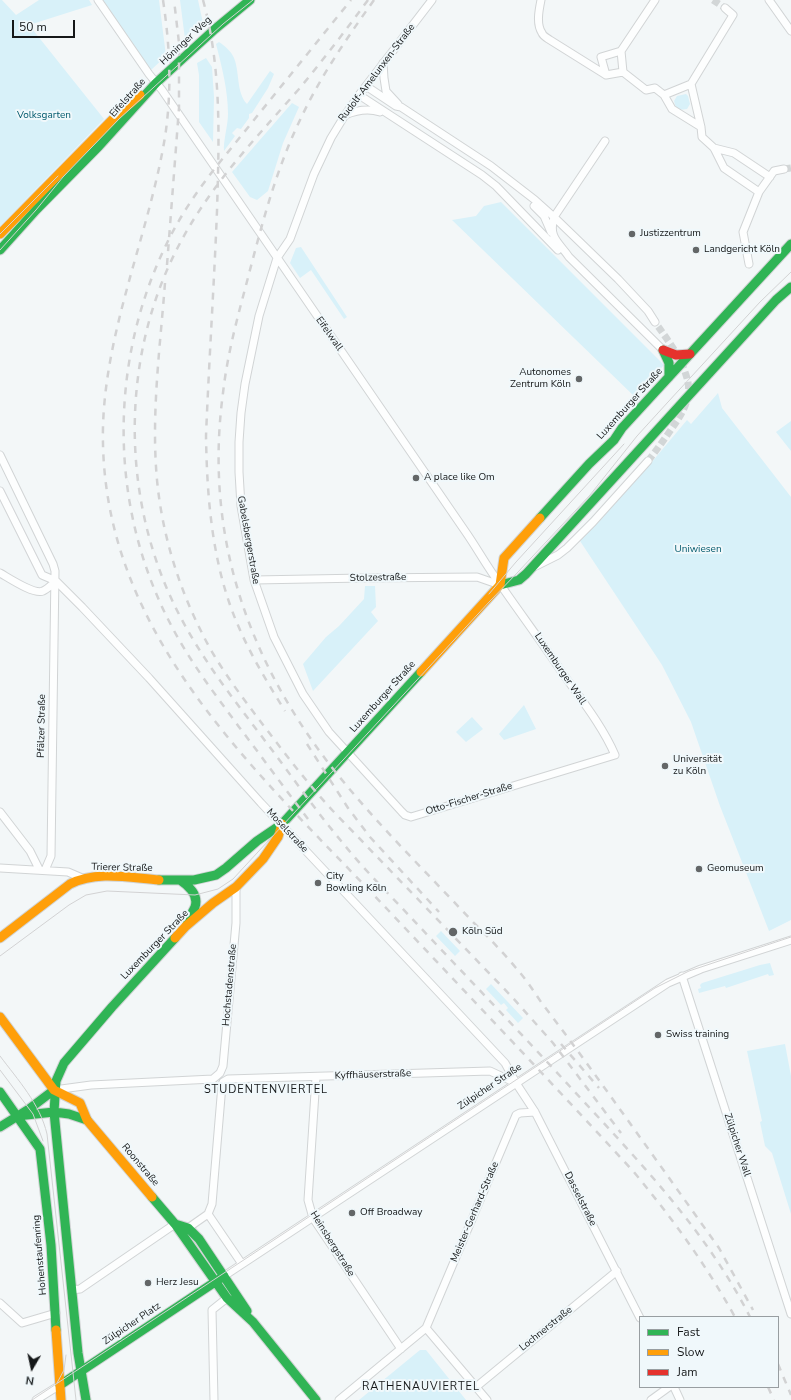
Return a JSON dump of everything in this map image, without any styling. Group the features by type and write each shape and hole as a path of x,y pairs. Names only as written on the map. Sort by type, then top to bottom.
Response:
{"main road":[{"name":"Höninger Weg","path":"156,83 215,28 250,0"},
{"name":"Eifelstraße","path":"0,234 119,113 156,83"},
{"name":"Eifelstraße","path":"0,250 36,210 99,146 156,83"},
{"name":"Luxemburger Straße","path":"220,873 228,868 249,847 271,830 282,824 500,585 504,558 614,440 622,428 791,244"},
{"path":"500,585 519,580 531,569 776,300 791,287"},
{"path":"663,350 676,355 690,354"},
{"path":"663,350 669,363 669,377"},
{"name":"Luxemburger Straße","path":"71,1290 54,1112 54,1090 60,1069 64,1062 112,1007 186,926 213,903 236,887 263,859 278,837 282,824"},
{"name":"Trierer Straße","path":"82,878 102,877 180,880 209,877 220,873"},
{"path":"0,938 70,884 82,878"},
{"path":"180,880 191,888 195,895 195,909 187,919 186,926"},
{"path":"0,1017 54,1090 0,1127"},
{"path":"0,1025 13,1036"},
{"name":"Roonstraße","path":"54,1090 80,1103 87,1120 175,1224 227,1298 253,1322"},
{"name":"Hohenstaufenring","path":"0,1092 40,1149 51,1245 61,1400"},
{"path":"17,1116 54,1112 69,1114 87,1120"},
{"path":"175,1224 188,1228"},
{"name":"Roonstraße","path":"188,1228 199,1239 253,1322 316,1400"},
{"name":"Zülpicher Straße","path":"216,1282 224,1276"},
{"name":"Zülpicher Platz","path":"60,1384 216,1282"},
{"path":"71,1290 78,1353 86,1400"}],"street":[{"name":"Eifelwall","path":"98,0 278,258 477,548 500,585"},
{"name":"Rudolf-Amelunxen-Straße","path":"278,258 290,239 314,174 331,138 359,94 432,0"},
{"path":"541,0 538,16 539,24 542,33 550,40 606,76 624,72"},
{"path":"606,76 601,57 621,51 655,0"},
{"path":"769,0 791,31"},
{"path":"664,95 691,84 733,15 725,8"},
{"path":"621,51 624,72 646,90 655,88 664,95 672,109 701,127"},
{"path":"383,63 386,91 401,107 505,175 554,217 618,279 648,311 655,322"},
{"path":"691,84 702,137 714,148 724,168 759,192"},
{"path":"366,86 396,106 401,107"},
{"path":"359,94 390,116 482,175 496,186 561,253 569,257"},
{"path":"345,115 354,111 369,109 379,111 390,116"},
{"path":"552,234 554,217 605,141"},
{"path":"714,148 734,153 770,177"},
{"path":"453,156 459,157 463,155 465,153 465,149"},
{"path":"482,175 482,166 489,164"},
{"path":"749,264 743,232 759,192 774,171 784,169"},
{"path":"528,196 544,216 556,242 564,249 569,257 663,350"},
{"name":"Gabelsbergerstraße","path":"278,258 256,330 245,384 241,413 239,472 241,506 254,580 274,637 299,687 320,720 347,753"},
{"name":"Pfälzer Straße","path":"0,455 53,564 56,581 54,615 51,856 42,869"},
{"path":"531,569 558,555 567,548 593,522 648,461"},
{"path":"0,491 39,572 46,578 56,581"},
{"path":"0,573 38,592 44,590 56,581"},
{"name":"Stolzestraße","path":"254,580 477,577 500,585"},
{"name":"Moselstraße","path":"56,581 139,667 282,824 505,1063 516,1083"},
{"name":"Luxemburger Wall","path":"500,585 536,633 587,708 609,741 614,755"},
{"name":"Otto-Fischer-Straße","path":"347,753 404,814 412,817 614,755"},
{"path":"0,812 42,869"},
{"name":"Trierer Straße","path":"0,868 42,869 68,872 82,878"},
{"name":"Hochstadenstraße","path":"54,1090 91,1085 213,1079 220,1073 223,1066 236,923 236,887"},
{"name":"Zülpicher Straße","path":"224,1276 668,982 791,940"},
{"name":"Zülpicher Wall","path":"682,976 791,1314"},
{"name":"Kyffhäuserstraße","path":"208,1214 212,1204 222,1085 228,1078 316,1077 490,1071 516,1083"},
{"name":"Heinsbergstraße","path":"316,1077 308,1200 313,1218 401,1349"},
{"name":"Dasselstraße","path":"516,1083 535,1112 639,1316"},
{"name":"Meister-Gerhard-Straße","path":"426,1328 516,1115 520,1113 535,1112"},
{"path":"188,1228 208,1214 242,1264"},
{"path":"71,1290 80,1289 175,1224"},
{"name":"Lochnerstraße","path":"476,1387 617,1271"},
{"path":"214,1400 212,1310 227,1298"},
{"path":"0,1303 22,1323 56,1313"},
{"path":"339,1400 426,1328 486,1400"},
{"path":"36,1400 60,1384"},
{"path":"651,1400 668,1388"},
{"path":"674,1388 680,1400"}],"green space":[{"name":"Volksgarten","path":"0,0 2,0 16,15 39,0 89,0 92,5 29,25 104,119 0,226"},
{"path":"103,0 159,0 166,56 151,70"},
{"path":"180,0 198,0 203,23 185,39"},
{"path":"219,42 228,49 234,58 241,94 247,104 270,71 274,74 268,88 252,113 249,114 249,118 241,129 237,128 232,133 235,136 224,151 228,105 216,44"},
{"path":"206,58 212,67 214,97 213,142 199,122 199,75 197,63"},
{"path":"686,94 690,104 687,109 679,110 676,108 674,101 677,96"},
{"path":"292,103 299,107 283,143 268,191 257,200 250,197 232,172"},
{"path":"501,202 664,365 635,397 452,220 476,216 484,206"},
{"path":"301,247 347,317 344,319 311,270 300,278 290,263 296,248"},
{"name":"Uniwiesen","path":"718,393 722,408 791,497 791,920 769,931 720,806 691,722 662,665 580,541 651,463 687,420 691,424"},
{"path":"791,421 791,451 776,432"},
{"path":"365,586 375,586 376,607 371,612 378,621 313,691 303,664 326,637 339,626 364,599"},
{"path":"524,705 536,729 504,740 499,734"},
{"path":"472,717 483,729 466,742 456,732"},
{"path":"441,931 460,951 455,956 436,936"},
{"path":"770,963 774,975 769,976 768,974 726,988 725,986 699,993 698,989 701,988 700,985 702,983"},
{"path":"491,984 523,1018 518,1023 506,1010 508,1008 504,1003 501,1005 486,989"},
{"path":"785,1044 791,1076 791,1214 772,1153 765,1146 760,1122 762,1121 747,1051"},
{"path":"420,1350 426,1350 466,1400 359,1400"}],"tunnel":[{"path":"713,0 725,8"},
{"path":"784,169 791,168"},
{"path":"648,461 679,418 686,405 689,391 686,375 680,361 655,322"}],"tram line":[{"path":"0,250 63,177 119,119 223,24 253,0"},
{"path":"0,234 58,176"},
{"path":"0,956 69,905 86,895 107,891 195,895 218,889 233,879 590,495 637,436 760,302 791,272"},
{"path":"489,594 516,562 624,444"},
{"path":"32,1400 655,988 689,971 791,937"},
{"path":"0,1056 34,1102 44,1123 47,1134 76,1400"},
{"path":"0,1070 33,1114 43,1141"},
{"path":"57,1383 64,1370 66,1355"}],"railway":[{"path":"163,0 169,51 169,103 165,137 158,173 129,281 112,353 106,389 103,426 108,501 127,570 156,634 194,694 239,751 288,805 633,1171 687,1241 712,1278 734,1316"},
{"path":"167,265 179,108 179,43 174,0"},
{"path":"203,0 213,52 218,105 217,211 206,436 212,531 222,578 237,623 247,646 285,711"},
{"path":"308,819 239,727 195,665 178,639 151,580 136,532 127,484 124,435 126,385 134,337 148,289 167,243 179,220 216,167 351,0"},
{"path":"368,0 308,78 243,153 209,196 194,219 167,270 152,313 141,357 136,402 135,447 140,492 149,536 163,579 191,637 234,700 323,818 370,874 614,1134 664,1191 711,1252 732,1284 749,1316"},
{"path":"374,0 325,73 291,140 268,203 232,340 223,393 219,448 221,501 228,553 242,603 261,651 285,698 314,743 347,786 377,821 523,976 719,1248 753,1310"},
{"path":"165,283 155,431 155,456 159,500 172,559 193,615 208,645 239,693 289,759 315,790 333,811 513,998 553,1043 621,1133"},
{"path":"307,744 348,808 370,837 439,912"},
{"path":"561,1044 599,1088"},
{"path":"779,1366 791,1395"},
{"path":"768,1388 774,1400"}],"traffic: fast":[{"path":"0,250 36,210 99,146 156,83 215,29 250,0"},
{"path":"540,518 589,464 614,440 622,428 791,244"},
{"path":"500,585 519,580 526,574 776,300 791,287"},
{"path":"663,350 669,363 669,377"},
{"path":"159,880 194,880 216,875 257,841 282,824 421,672"},
{"path":"180,880 190,888 196,899 195,907 187,922"},
{"path":"86,1400 78,1353 54,1112 56,1081 64,1063 112,1007 175,938"},
{"path":"0,1127 29,1109 54,1090"},
{"path":"0,1092 40,1149 51,1245 56,1330"},
{"path":"17,1116 54,1112 69,1114 87,1120"},
{"path":"152,1197 175,1224 227,1298 253,1322 316,1400"},
{"path":"175,1224 188,1228 199,1239 247,1311"},
{"path":"60,1385 224,1276"}],"traffic: slow":[{"path":"0,234 119,113 140,95"},
{"path":"421,672 500,585 504,558 540,518"},
{"path":"175,938 186,926 213,903 236,887 263,859 278,837 282,824"},
{"path":"0,938 70,884 80,880 103,876 159,880"},
{"path":"0,1017 54,1090 80,1103 87,1120 152,1197"},
{"path":"56,1330 61,1400"}],"traffic: jam":[{"path":"663,350 676,355 690,354"}],"place":[{"name":"Justizzentrum","path":"632,234"},
{"name":"Landgericht Köln","path":"696,250"},
{"name":"Autonomes Zentrum Köln","path":"579,379"},
{"name":"A place like Om","path":"416,478"},
{"name":"Universität zu Köln","path":"665,766"},
{"name":"Geomuseum","path":"699,869"},
{"name":"City Bowling Köln","path":"318,883"},
{"name":"Köln Süd","path":"453,932"},
{"name":"Swiss training","path":"658,1035"},
{"name":"Off Broadway","path":"352,1213"},
{"name":"Herz Jesu","path":"148,1283"}],"district":[{"name":"STUDENTENVIERTEL","path":"266,1090"},
{"name":"RATHENAUVIERTEL","path":"421,1387"}]}
